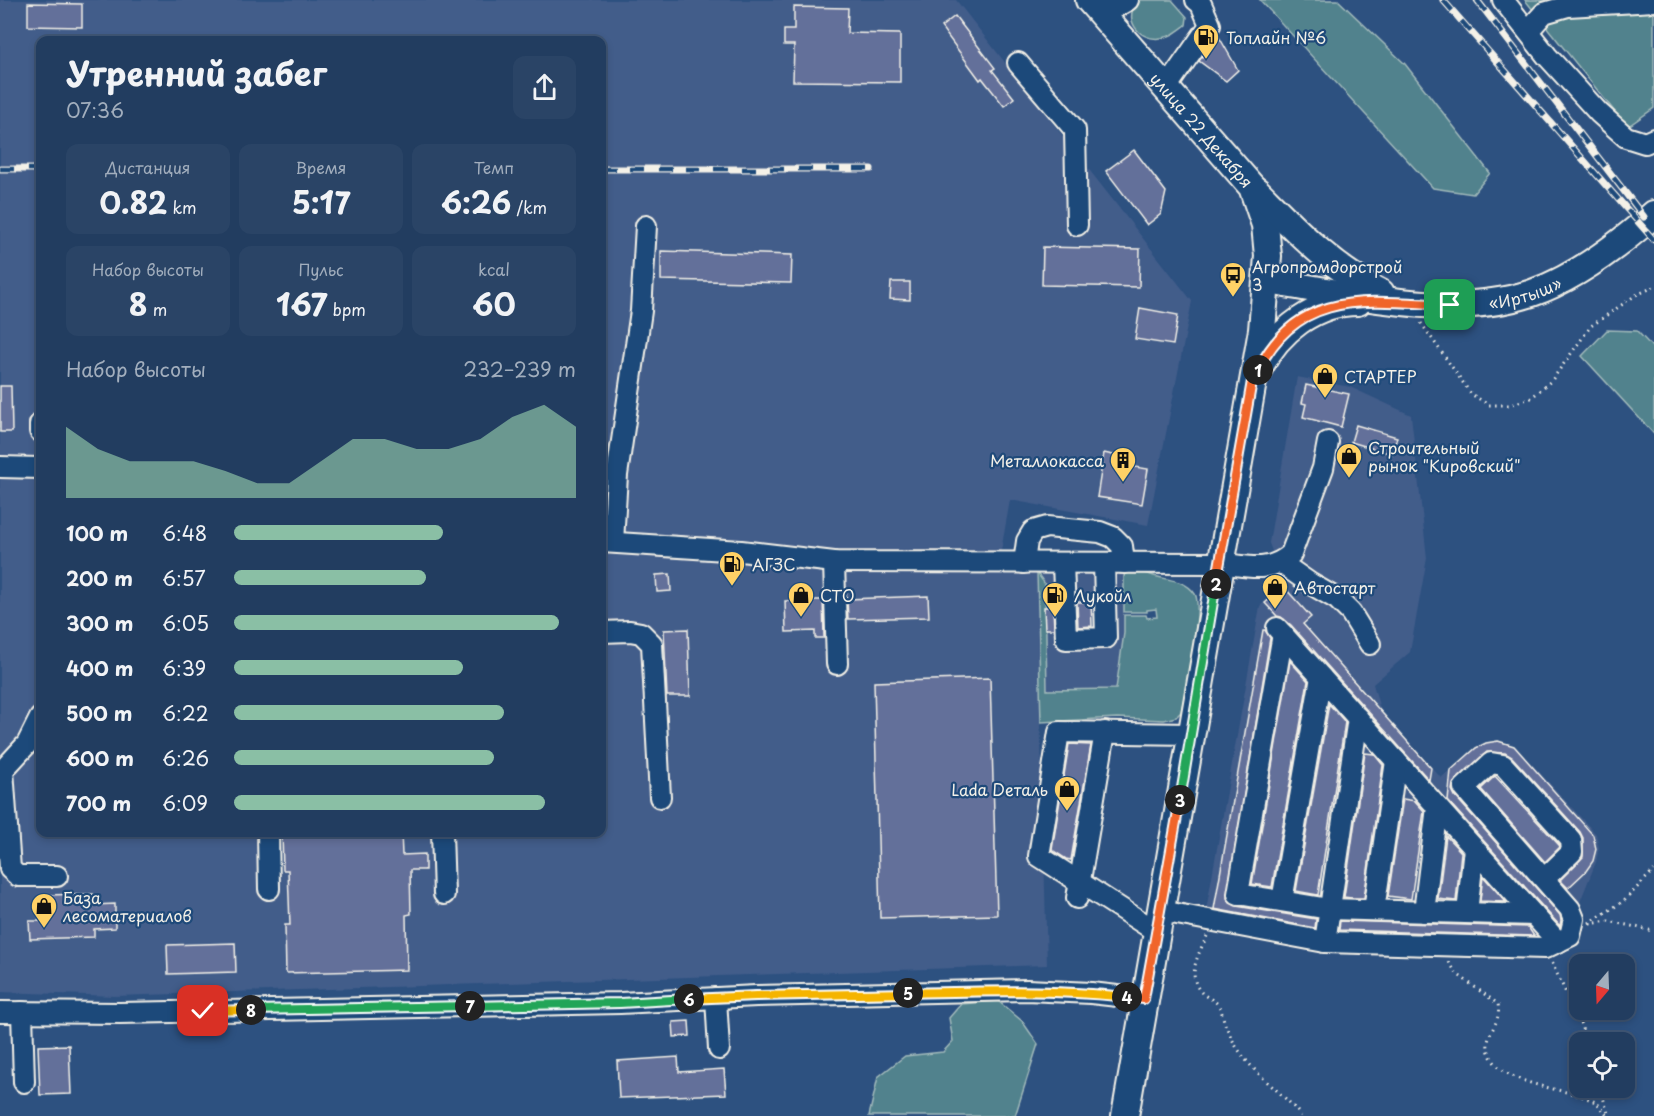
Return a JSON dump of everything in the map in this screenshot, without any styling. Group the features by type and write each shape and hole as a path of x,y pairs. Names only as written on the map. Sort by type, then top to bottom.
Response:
{"main road":[{"name":"улица 22 Декабря","path":"1095,7 1252,187 1265,225 1268,256 1262,330 1125,1116"},
{"path":"1252,187 1298,232 1368,287 1408,302"},
{"name":"«Иртыш»","path":"1267,281 1408,302 1450,305 1485,304 1533,293 1578,271 1654,214"},
{"path":"1252,381 1274,344 1297,322 1319,310 1350,302 1408,302"}],"street":[{"path":"1095,7 1128,0"},
{"path":"1166,88 1210,25 1201,4 1196,0"},
{"path":"1503,0 1547,56 1599,113 1626,136 1645,143 1654,139"},
{"path":"1527,31 1544,13 1568,6 1654,1"},
{"path":"1018,63 1075,130 1077,225"},
{"path":"646,226 640,321 607,542 741,551 834,562 1220,563 1264,568 1281,563 1291,554 1323,468 1328,442"},
{"path":"0,467 36,468"},
{"path":"1024,563 1027,541 1033,531 1047,527 1101,532 1113,537 1122,546 1114,563 1106,638 1066,639 1064,563"},
{"path":"834,562 837,664"},
{"path":"1281,563 1311,584 1337,598 1351,613 1370,644"},
{"path":"1534,915 1329,909 1238,894 1279,630 1534,915 1551,945"},
{"path":"606,632 641,633 652,644 660,798"},
{"path":"1282,901 1321,677"},
{"path":"1325,942 1358,718"},
{"path":"36,726 27,744 3,770 10,869 18,876 57,876"},
{"path":"1191,734 1059,732 1039,856 1078,890 1159,922 1215,921 1325,942 1551,945 1570,936 1574,919 1570,909 1464,788 1491,763 1503,765 1571,840 1572,852 1544,879"},
{"path":"1078,890 1105,732"},
{"path":"1374,910 1396,761"},
{"path":"1424,912 1437,807"},
{"path":"268,837 269,889"},
{"path":"442,837 444,894"},
{"path":"1467,913 1474,848"},
{"path":"0,1012 132,1013 620,1003 716,998 1027,990 1091,993 1144,999"},
{"path":"716,998 719,1049"},
{"path":"22,1012 24,1082"}],"path":[{"path":"1408,302 1471,394 1489,405 1509,405 1531,398 1552,380 1591,326 1636,295 1654,287"},
{"path":"1654,870 1624,901 1588,924 1608,921 1654,931"},
{"path":"1215,921 1195,962 1196,985 1202,994 1219,1006 1225,1024 1239,1051 1255,1072 1301,1116"},
{"path":"1443,945 1448,962 1457,974 1498,1004 1500,1014 1487,1042 1495,1063 1506,1072 1530,1083 1574,1094 1597,1103 1608,1116"},
{"path":"1551,945 1583,1032"},
{"path":"1603,1098 1608,1116"}],"shaded area":[{"path":"0,0 956,0 1192,301 1148,525 1010,500 1001,551 1036,554 1047,965 116,996 0,992"},
{"path":"1297,377 1350,387 1411,415 1427,558 1410,652 1373,684 1380,709 1441,778 1486,742 1498,740 1515,746 1596,834 1599,848 1596,862 1571,924 1545,943 1319,938 1205,916 1260,606 1284,584 1269,543"},
{"path":"1128,570 1124,576 1124,633 1116,689 1047,690 1045,584 1039,574"}],"green space":[{"path":"1140,0 1172,0 1187,17 1186,25 1165,37 1146,36 1139,32 1132,21 1134,7"},
{"path":"1260,0 1338,0 1405,64 1490,173 1473,194 1433,188"},
{"path":"1525,0 1654,0 1654,108 1627,127"},
{"path":"1607,330 1637,331 1654,349 1654,434 1582,356"},
{"path":"1128,570 1176,581 1187,586 1195,594 1197,615 1195,632 1181,712 1176,717 1164,720 1117,718 1041,722 1037,573 1045,584 1047,690 1116,689 1124,633 1124,615 1157,617 1156,609 1147,610 1147,612 1124,612 1124,576"},
{"path":"998,1001 1022,1021 1038,1044 1015,1116 869,1116 878,1077 905,1056 943,1052 953,1041 949,1018 961,1004"}],"building":[{"path":"28,3 82,4 82,27 28,26"},
{"path":"794,7 848,8 847,33 900,34 900,82 793,81 794,45 784,45 784,30 794,30"},
{"path":"955,16 995,68 992,70 1014,98 1004,106 982,78 980,80 941,27"},
{"path":"1218,35 1238,70 1226,81 1199,61"},
{"path":"1134,150 1166,192 1161,214 1147,225 1106,171"},
{"path":"1043,247 1140,249 1139,287 1042,285"},
{"path":"661,251 792,255 791,283 661,280"},
{"path":"891,282 910,282 910,300 890,299"},
{"path":"1140,308 1178,315 1173,345 1135,339"},
{"name":"СТАРТЕР","path":"1306,385 1349,394 1341,427 1303,417 1306,404 1302,403"},
{"path":"0,386 11,386 12,432 0,432"},
{"path":"1356,425 1397,437 1392,454 1351,442"},
{"name":"Металлокасса","path":"1104,453 1118,456 1117,464 1148,469 1142,504 1097,497"},
{"path":"670,574 671,591 657,592 656,575"},
{"path":"1284,587 1311,617 1303,624 1431,768 1429,780 1291,625 1277,616 1265,603"},
{"path":"928,596 929,617 848,619 847,599"},
{"path":"823,600 824,638 815,638 815,631 786,632 785,601"},
{"path":"1077,602 1091,602 1092,626 1078,627"},
{"path":"1044,607 1053,607 1054,629 1045,629"},
{"path":"688,629 690,696 667,696 664,630"},
{"path":"1263,630 1270,638 1227,898 1236,906 1316,919 1315,928 1214,909"},
{"path":"1290,661 1308,681 1272,887 1252,884"},
{"path":"990,678 997,915 880,918 874,682"},
{"path":"1329,704 1345,722 1318,895 1296,891"},
{"path":"1498,741 1514,746 1593,835 1596,849 1593,861 1568,888 1560,880 1583,857 1583,838 1512,757 1505,753 1487,752 1453,784 1452,790 1455,796 1560,915 1560,926 1448,801 1451,770 1476,748"},
{"path":"1069,744 1091,745 1071,860 1052,850"},
{"path":"1365,753 1374,754 1383,765 1364,898 1351,898 1344,897"},
{"path":"1495,776 1559,845 1560,847 1545,862 1481,789"},
{"path":"1403,799 1415,801 1424,811 1411,899 1388,896"},
{"path":"1446,836 1461,852 1456,901 1438,899"},
{"path":"282,837 401,837 402,855 425,854 425,870 410,870 411,914 406,915 407,970 286,973 285,925 290,925 288,870 283,870"},
{"path":"1483,876 1506,902 1480,901"},
{"path":"93,894 93,905 115,904 115,928 94,929 94,937 30,939 29,921 43,921 43,895"},
{"path":"1340,921 1528,927 1534,936 1339,930"},
{"path":"235,943 236,972 168,974 167,945"},
{"path":"689,1021 690,1036 674,1037 673,1022"},
{"path":"69,1045 71,1094 40,1095 38,1046"},
{"path":"678,1057 679,1072 724,1069 726,1094 619,1098 617,1061"}],"railway":[{"path":"1443,0 1654,240"},
{"path":"1477,0 1644,217"},
{"path":"0,169 36,169"},
{"path":"606,169 871,169"}],"place":[{"name":"Топлайн №6","path":"1206,60"},
{"name":"Агропромдорстрой 3","path":"1233,298"},
{"name":"СТАРТЕР","path":"1325,399"},
{"name":"Строительный рынок \"Кировский\"","path":"1349,479"},
{"name":"Металлокасса","path":"1123,483"},
{"name":"АГЗС","path":"732,587"},
{"name":"Автостарт","path":"1275,610"},
{"name":"СТО","path":"801,618"},
{"name":"Лукойл","path":"1055,618"},
{"name":"Lada Dеталь","path":"1067,812"},
{"name":"База лесоматериалов","path":"44,929"}],"route":[{"path":"203,1011 620,1003 756,996 1027,990 1091,993 1144,999 1252,381 1274,344 1297,322 1319,310 1350,302 1398,301 1450,305"}]}
